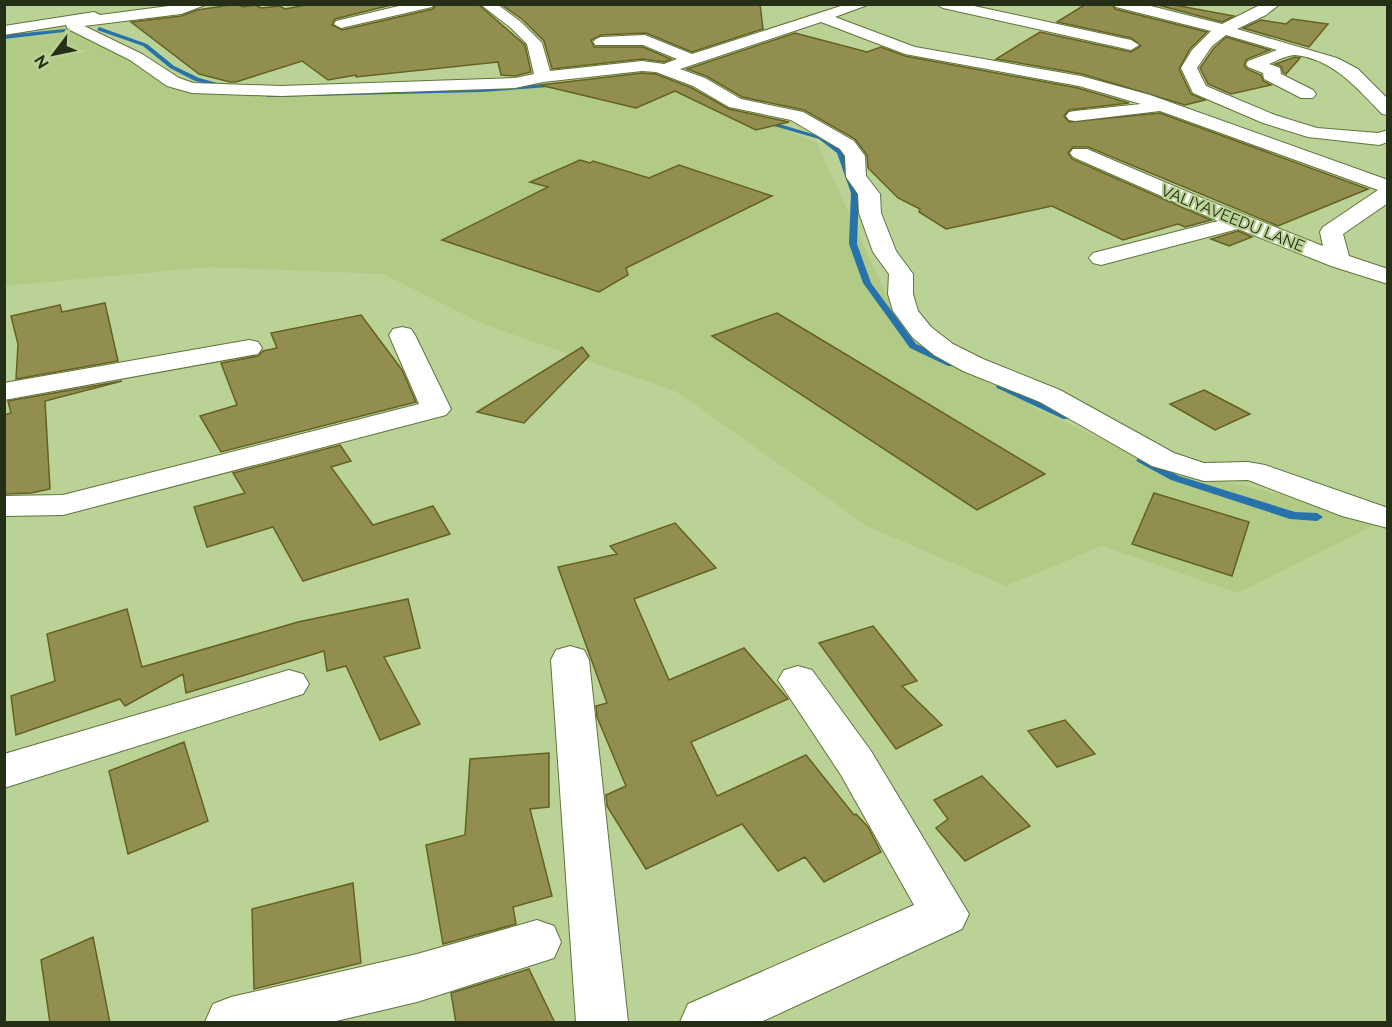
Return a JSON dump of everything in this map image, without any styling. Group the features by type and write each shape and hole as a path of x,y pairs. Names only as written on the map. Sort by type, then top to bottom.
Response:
{"street":[{"path":"4,31 106,12 181,10 201,4"},
{"path":"341,24 427,4"},
{"path":"487,4 516,25 534,43 543,77"},
{"path":"665,69 747,40 824,18 862,4"},
{"path":"943,4 1131,45"},
{"path":"1121,4 1221,29 1344,67 1388,110"},
{"path":"1273,4 1221,29 1195,54 1189,68 1199,89 1269,119 1315,133 1379,139 1388,136"},
{"path":"1229,8 1257,13"},
{"path":"106,12 72,25 136,57 173,82 192,88 281,91 515,83 543,77 642,66 665,69 699,82 735,103 797,116 847,145 855,156 856,177 869,194 870,213 885,252 901,274 898,294 907,316 931,340 983,368 1047,394 1120,438 1156,456 1205,472 1252,471 1362,513 1388,518"},
{"path":"824,18 911,51 1082,81 1265,141 1388,187"},
{"path":"787,29 813,36"},
{"path":"601,42 645,40 692,60"},
{"path":"1293,50 1254,64 1274,72 1270,75 1308,94"},
{"path":"1076,116 1164,107"},
{"name":"VALIYAVEEDU LANE","path":"1080,153 1183,199 1388,278"},
{"path":"1339,261 1330,232 1388,193"},
{"path":"1101,258 1242,221"},
{"path":"4,507 63,505 436,410 402,335"},
{"path":"4,392 249,348"},
{"path":"570,660 602,1023"},
{"path":"706,1023 945,914 856,763 798,681"},
{"path":"4,771 289,684"},
{"path":"231,1023 417,978 537,942"}],"shaded area":[{"path":"62,25 124,51 196,89 421,82 542,86 658,76 817,143 894,312 1037,409 1160,466 1284,495 1373,526 1238,593 1102,546 1006,586 867,526 677,392 483,324 383,274 209,267 5,286 5,34"}],"building":[{"path":"237,4 243,7 255,5 261,8 280,6 285,9 311,4 395,4 335,19 332,25 342,30 433,9 436,4 478,4 525,45 531,72 515,76 501,75 498,62 356,77 356,75 328,80 302,61 230,82 199,74 131,22 181,16 197,10"},
{"path":"501,4 760,4 763,29 692,52 646,33 601,35 591,40 594,47 643,47 671,59 664,62 642,59 552,69 544,41 523,20"},
{"path":"1086,4 1112,4 1115,9 1207,32 1190,49 1179,69 1191,94 1205,100 1185,105 1082,74 996,59 1040,32 1131,52 1141,46 1131,38 1057,22"},
{"path":"1154,4 1169,4 1234,16 1222,22"},
{"path":"1292,19 1328,24 1309,47 1243,28 1261,20 1286,24"},
{"path":"795,33 867,52 881,47 905,56 1078,88 1129,103 1069,110 1064,116 1069,122 1160,113 1368,189 1278,226 1088,147 1073,147 1068,153 1072,159 1211,220 1185,227 1178,224 1123,240 1052,206 946,229 919,212 920,209 898,198 868,168 867,155 855,139 804,110 742,97 706,76 687,69"},
{"path":"1226,37 1270,50 1247,59 1244,65 1247,69 1261,75 1263,81 1271,85 1231,94 1208,84 1200,68 1214,48"},
{"path":"1295,57 1300,58 1286,74 1281,66 1275,64"},
{"path":"642,73 656,74 692,88 729,109 789,122 756,130 675,91 636,108 540,85"},
{"path":"580,160 590,163 593,161 649,178 679,165 772,196 626,268 628,275 599,292 442,240 548,187 530,182"},
{"path":"1238,231 1252,237 1229,246 1211,239"},
{"path":"105,303 118,361 16,379 18,344 11,316 60,305 62,312"},
{"path":"777,313 1045,474 977,510 712,336"},
{"path":"361,315 402,370 416,402 221,452 200,416 237,405 221,363 258,356 263,351 277,348 271,333"},
{"path":"582,347 589,356 524,423 477,412"},
{"path":"122,381 45,401 50,489 31,493 4,494 4,415 11,413 8,401"},
{"path":"1204,390 1250,414 1215,430 1170,404"},
{"path":"340,445 351,461 331,467 373,525 433,506 450,534 303,581 273,527 207,547 194,507 245,493 233,473"},
{"path":"1154,493 1249,522 1232,576 1132,544"},
{"path":"675,523 716,568 634,599 669,680 744,648 788,699 691,742 717,796 806,755 854,815 856,814 868,827 881,852 824,882 805,857 778,871 742,824 646,869 607,806 606,795 626,786 597,717 596,706 607,703 558,567 617,554 610,546"},
{"path":"408,599 420,648 384,657 420,724 380,740 346,666 327,671 324,651 186,693 183,674 125,706 120,699 16,735 11,696 55,681 47,634 127,609 142,667 298,622"},
{"path":"873,626 917,681 902,686 942,725 896,749 819,643"},
{"path":"1065,720 1095,754 1057,767 1028,731"},
{"path":"184,742 208,821 128,854 109,771"},
{"path":"549,753 549,807 530,809 552,896 513,907 516,924 443,944 426,845 465,835 470,759"},
{"path":"982,776 1030,826 965,861 936,828 948,819 934,800"},
{"path":"353,883 361,963 254,989 252,909"},
{"path":"93,937 110,1023 50,1023 41,960"},
{"path":"529,969 555,1023 456,1023 451,993"}],"waterway":[{"path":"99,29 145,45 172,67 197,80 218,84"},
{"path":"4,37 64,30"},
{"path":"268,95 481,90 561,85"},
{"path":"762,121 821,138 840,152 855,193 853,244 867,283 913,346 952,364"},
{"path":"1001,386 1067,417"},
{"path":"1142,460 1175,478 1294,516 1317,517"}]}
